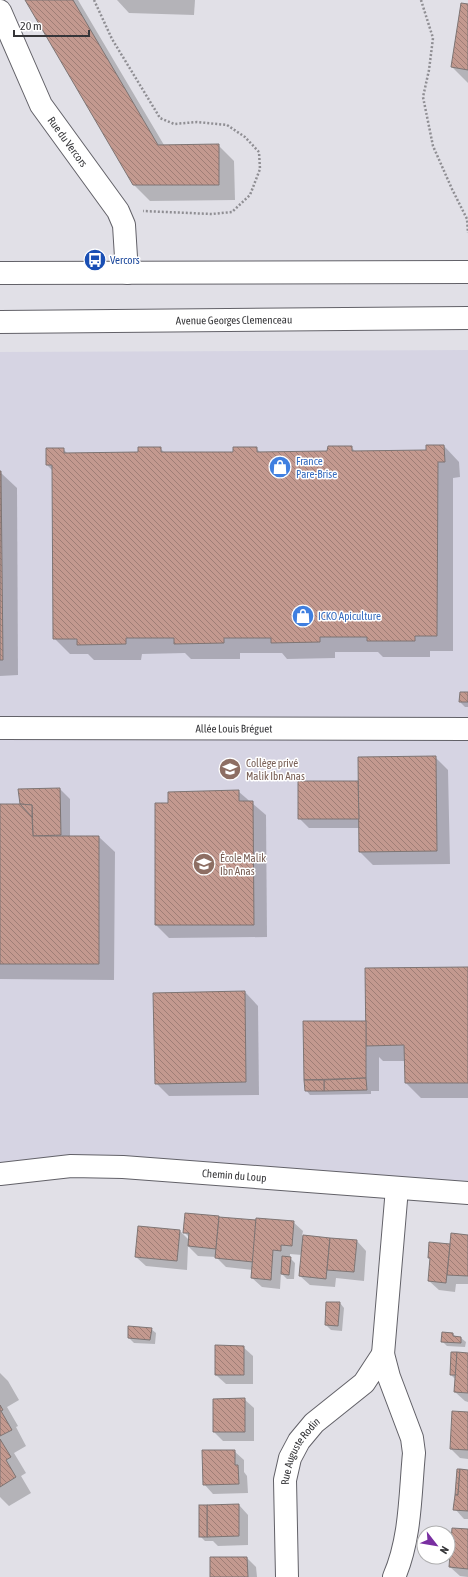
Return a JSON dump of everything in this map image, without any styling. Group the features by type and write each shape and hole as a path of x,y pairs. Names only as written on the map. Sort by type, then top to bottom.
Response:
{"street":[{"name":"Rue du Vercors","path":"0,11 41,105 118,211 124,226 127,273"},
{"path":"0,273 468,272"},
{"name":"Avenue Georges Clemenceau","path":"0,322 468,318"},
{"name":"Allée Louis Bréguet","path":"0,728 468,729"},
{"name":"Chemin du Loup","path":"0,1174 70,1166 123,1167 468,1193"},
{"name":"Rue Auguste Rodin","path":"394,1577 400,1563 405,1543 414,1453 412,1438 389,1377 383,1354 396,1188"},
{"name":"Rue Auguste Rodin","path":"287,1577 285,1480 290,1458 299,1441 314,1423 364,1383 383,1354"}],"path":[{"path":"94,0 112,38 160,118 174,124 197,122 227,125 245,137 258,152 260,169 250,195 232,212 212,214 176,211 118,211"},
{"path":"421,0 433,38 429,70 423,97 434,146 452,189 467,219 468,233"}],"shaded area":[{"path":"468,350 468,1193 0,1172 0,352"}],"building":[{"path":"25,0 73,0 158,145 219,144 219,185 133,185"},
{"path":"461,3 468,4 468,70 451,67"},
{"path":"426,445 444,445 445,462 438,462 437,636 415,636 415,641 367,641 367,637 320,637 320,642 271,643 271,638 224,638 224,643 174,644 174,638 126,638 126,644 77,645 77,639 53,639 52,465 46,465 46,448 64,448 64,453 138,452 138,447 161,447 161,452 233,452 233,447 257,447 257,452 327,451 328,446 352,446 352,451 426,450"},
{"path":"1,471 3,660 0,660"},
{"path":"460,692 468,692 468,702 459,702"},
{"path":"436,756 437,851 359,852 358,757"},
{"path":"298,781 358,781 359,819 298,819"},
{"path":"60,788 61,835 33,836 32,805 20,804 18,789"},
{"name":"École Malik Ibn Anas","path":"239,790 239,801 253,801 254,925 155,925 155,803 168,803 168,792"},
{"path":"0,804 20,804 32,817 33,836 99,836 99,964 0,964"},
{"path":"20,804 32,805 32,817"},
{"path":"468,967 468,1083 405,1083 404,1045 366,1046 365,968"},
{"path":"245,991 246,1082 155,1084 153,993"},
{"path":"303,1021 366,1021 366,1078 304,1080"},
{"path":"366,1078 367,1090 324,1091 324,1080"},
{"path":"304,1080 324,1080 324,1091 305,1091"},
{"path":"185,1213 219,1216 216,1249 188,1246 189,1233 183,1233"},
{"path":"219,1217 256,1220 253,1262 215,1258"},
{"path":"256,1218 294,1221 292,1246 281,1245 281,1251 273,1250 271,1280 251,1278"},
{"path":"138,1226 180,1230 177,1261 135,1257"},
{"path":"451,1233 468,1235 468,1276 447,1275"},
{"path":"303,1235 330,1238 326,1279 299,1276"},
{"path":"330,1238 357,1240 354,1272 327,1270"},
{"path":"429,1242 450,1244 446,1283 428,1281 430,1258 428,1258"},
{"path":"282,1256 291,1257 289,1275 281,1274"},
{"path":"326,1302 340,1302 338,1326 325,1325"},
{"path":"128,1326 152,1328 150,1340 128,1338"},
{"path":"442,1332 453,1333 453,1336 461,1337 461,1343 441,1342"},
{"path":"215,1345 244,1346 244,1375 215,1375"},
{"path":"451,1352 457,1352 456,1375 450,1375"},
{"path":"457,1352 468,1353 468,1393 454,1392"},
{"path":"245,1398 245,1432 213,1432 213,1399"},
{"path":"0,1405 3,1410 1,1411 12,1430 0,1436"},
{"path":"452,1411 468,1412 468,1450 450,1449"},
{"path":"0,1439 11,1457 6,1460 16,1477 0,1487"},
{"path":"202,1450 235,1450 235,1465 238,1465 239,1484 203,1485"},
{"path":"457,1469 460,1469 458,1495 455,1495"},
{"path":"460,1469 468,1470 468,1511 453,1510 455,1495 458,1495"},
{"path":"239,1504 239,1536 207,1537 207,1505"},
{"path":"199,1505 207,1505 207,1537 199,1537"},
{"path":"456,1528 468,1529 468,1569 449,1567 449,1565 456,1565"},
{"path":"210,1557 247,1557 248,1577 210,1577"}],"place":[{"name":"Vercors","path":"95,260"},
{"name":"France Pare-Brise","path":"280,467"},
{"name":"ICKO Apiculture","path":"303,616"},
{"name":"Collège privé Malik Ibn Anas","path":"230,769"},
{"name":"École Malik Ibn Anas","path":"204,864"}]}
